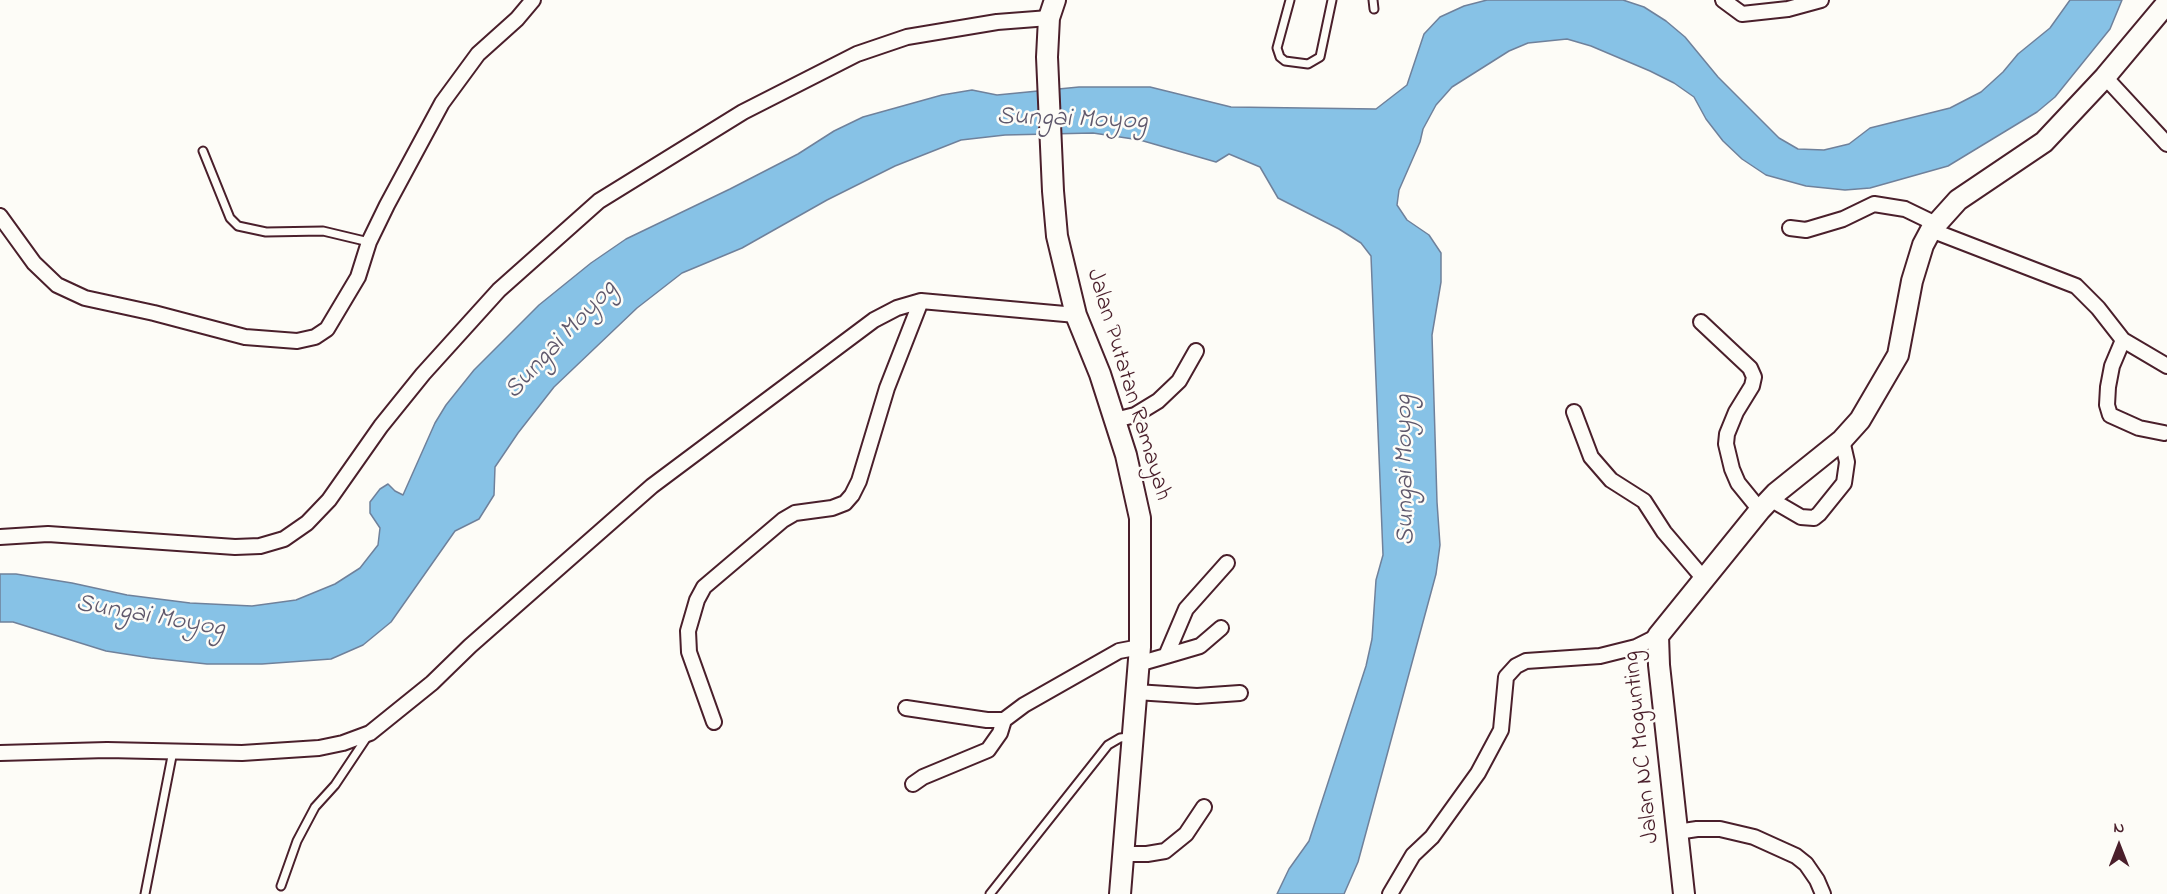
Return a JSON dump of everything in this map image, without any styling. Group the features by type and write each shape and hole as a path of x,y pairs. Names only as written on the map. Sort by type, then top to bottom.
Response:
{"street":[{"path":"0,216 34,263 57,285 86,298 246,337 288,341 306,340 327,329 358,277 369,243 442,103 478,54 517,19 533,0"},
{"path":"1723,0 1742,14 1788,9 1821,0"},
{"name":"Jalan NC Mogunting","path":"1684,894 1659,665 1658,636 1765,504 1842,440 1860,420 1898,356 1912,281 1923,245 1934,227 1958,200 2044,142 2105,77 2167,3"},
{"path":"0,537 48,534 235,547 260,546 284,539 307,523 329,500 381,426 423,374 500,290 598,201 743,112 857,54 907,37 997,22 1052,9"},
{"name":"Jalan Putatan Ramayah","path":"1052,9 1047,57 1057,236 1076,315 1100,375 1126,455 1140,518 1139,656 1120,894"},
{"path":"2105,77 2167,144"},
{"path":"1790,228 1806,230 1844,219 1874,204 1905,209 1934,227 2076,286 2098,308 2123,340 2167,366"},
{"path":"714,722 689,652 688,631 697,600 704,587 783,520 795,513 832,508 845,503 852,495 860,481 887,388 921,302"},
{"path":"0,753 107,750 242,753 319,748 343,743 370,733 432,683 470,646 674,468 874,320 897,308 921,302 1076,315"},
{"path":"1701,322 1750,368 1754,377 1752,386 1727,434 1726,444 1732,470 1738,483 1765,504 1801,517 1814,518 1844,483 1847,462 1842,440"},
{"path":"2123,340 2112,366 2108,387 2106,405 2110,415 2139,428 2164,433"},
{"path":"1115,420 1136,415 1158,401 1179,381 1196,351"},
{"path":"1574,412 1591,457 1611,480 1644,501 1664,532 1704,579"},
{"path":"1166,656 1186,609 1227,563"},
{"path":"906,708 987,720 1004,720 1024,705 1119,651 1139,656 1166,656 1200,646 1221,628"},
{"path":"1390,894 1413,855 1432,837 1479,773 1501,730 1506,677 1516,666 1526,662 1600,656 1636,647 1658,636"},
{"path":"1136,692 1197,696 1240,693"},
{"path":"913,784 922,777 988,750 1000,734 1004,720"},
{"path":"1122,854 1165,851 1186,834 1204,807"},
{"path":"1677,832 1720,829 1755,837 1796,856 1806,864 1823,894"}],"lane":[{"path":"1290,0 1277,48 1280,57 1285,61 1308,64 1320,57 1332,0"},
{"path":"1373,0 1374,9"},
{"path":"203,151 230,218 238,226 266,232 322,231 349,236 369,243"},
{"path":"281,886 297,841 315,807 335,785 370,733"},
{"path":"990,894 1108,745 1120,738 1132,736"},
{"path":"145,894 173,752"}],"water":[{"name":"Sungai Moyog","path":"1487,0 1623,0 1644,7 1685,37 1718,77 1779,138 1798,149 1824,150 1849,144 1870,128 1950,108 1981,92 2003,72 2018,54 2050,28 2070,0 2122,0 2110,29 2055,97 2037,112 1948,166 1870,188 1845,190 1806,186 1766,175 1742,159 1723,141 1706,119 1694,97 1674,83 1591,46 1567,39 1528,43 1509,51 1452,87 1436,105 1423,129 1420,142 1399,190 1397,205 1407,220 1429,235 1441,253 1441,282 1432,335 1440,545 1436,574 1358,862 1344,894 1277,894 1289,869 1309,841 1366,666 1372,639 1376,580 1383,555 1371,256 1361,243 1339,229 1278,198 1260,167 1229,154 1216,162 1140,140 1093,133 1005,135 961,140 895,166 827,200 742,248 682,273 637,308 554,387 495,467 494,495 479,519 455,531 391,622 363,645 331,659 262,664 207,664 151,658 106,651 13,622 0,622 0,574 16,574 127,595 190,603 252,606 296,600 335,584 360,568 378,545 380,528 370,513 370,502 380,489 388,484 403,495 435,423 446,405 474,370 539,305 591,263 626,239 798,154 834,131 863,117 942,95 972,90 997,95 1079,87 1150,87 1231,107 1376,109 1407,85 1424,34 1440,17 1464,6"}]}
